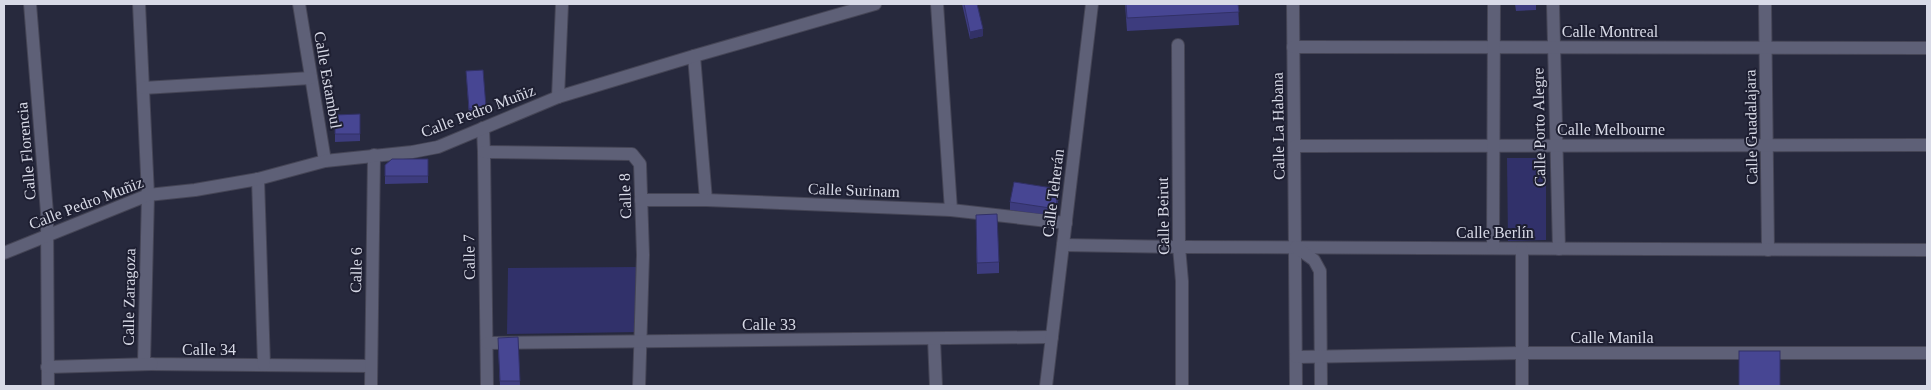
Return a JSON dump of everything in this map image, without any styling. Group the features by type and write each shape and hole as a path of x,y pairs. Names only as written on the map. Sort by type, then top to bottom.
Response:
{"street":[{"name":"Calle Florencia","path":"30,4 47,213 48,386"},
{"name":"Calle Zaragoza","path":"138,4 148,195 144,364 371,366"},
{"name":"Calle Estambul","path":"299,4 325,161"},
{"path":"558,98 562,4"},
{"name":"Calle Pedro Muñiz","path":"4,253 148,195 195,190 258,179 325,161 412,152 438,147 558,98 872,4"},
{"path":"937,4 952,210"},
{"name":"Calle Teherán","path":"1046,386 1092,4"},
{"name":"Calle La Habana","path":"1293,4 1296,386"},
{"path":"1492,248 1494,4"},
{"name":"Calle Porto Alegre","path":"1553,4 1559,249"},
{"name":"Calle Guadalajara","path":"1765,4 1768,250"},
{"name":"Calle Beirut","path":"1178,45 1182,386"},
{"name":"Calle Montreal","path":"1293,47 1494,49 1927,48"},
{"path":"694,56 706,200"},
{"path":"143,88 311,78"},
{"name":"Calle 7","path":"483,128 487,386"},
{"name":"Calle Melbourne","path":"1295,146 1927,145"},
{"name":"Calle 8","path":"484,152 632,154 640,164 643,255 639,386"},
{"name":"Calle 6","path":"371,386 374,155"},
{"path":"258,179 264,365"},
{"name":"Calle Surinam","path":"641,200 706,200 952,210 1066,223"},
{"name":"Calle Berlín","path":"1063,245 1927,250"},
{"path":"1296,247 1314,260 1320,271 1322,386"},
{"path":"1522,248 1522,386"},
{"name":"Calle 33","path":"487,343 1052,337"},
{"path":"934,339 936,386"},
{"name":"Calle Manila","path":"1296,356 1522,353 1927,353"},
{"name":"Calle 34","path":"48,366 144,364 371,366"}],"shaded area":[{"path":"1507,158 1546,158 1546,240 1508,241"},
{"path":"638,267 640,332 507,334 508,268"}],"building":[{"path":"964,4 977,4 983,29 970,32"},
{"path":"1126,4 1238,4 1239,12 1127,18"},
{"path":"483,70 486,107 469,109 466,71"},
{"path":"360,114 360,134 335,134 335,115"},
{"path":"392,159 428,159 428,176 385,176 385,165"},
{"path":"1014,182 1059,189 1056,205 1050,208 1010,202"},
{"path":"997,214 999,262 977,263 976,215"},
{"path":"518,337 520,381 500,381 498,338"},
{"path":"1739,351 1780,351 1780,386 1739,386"}]}
